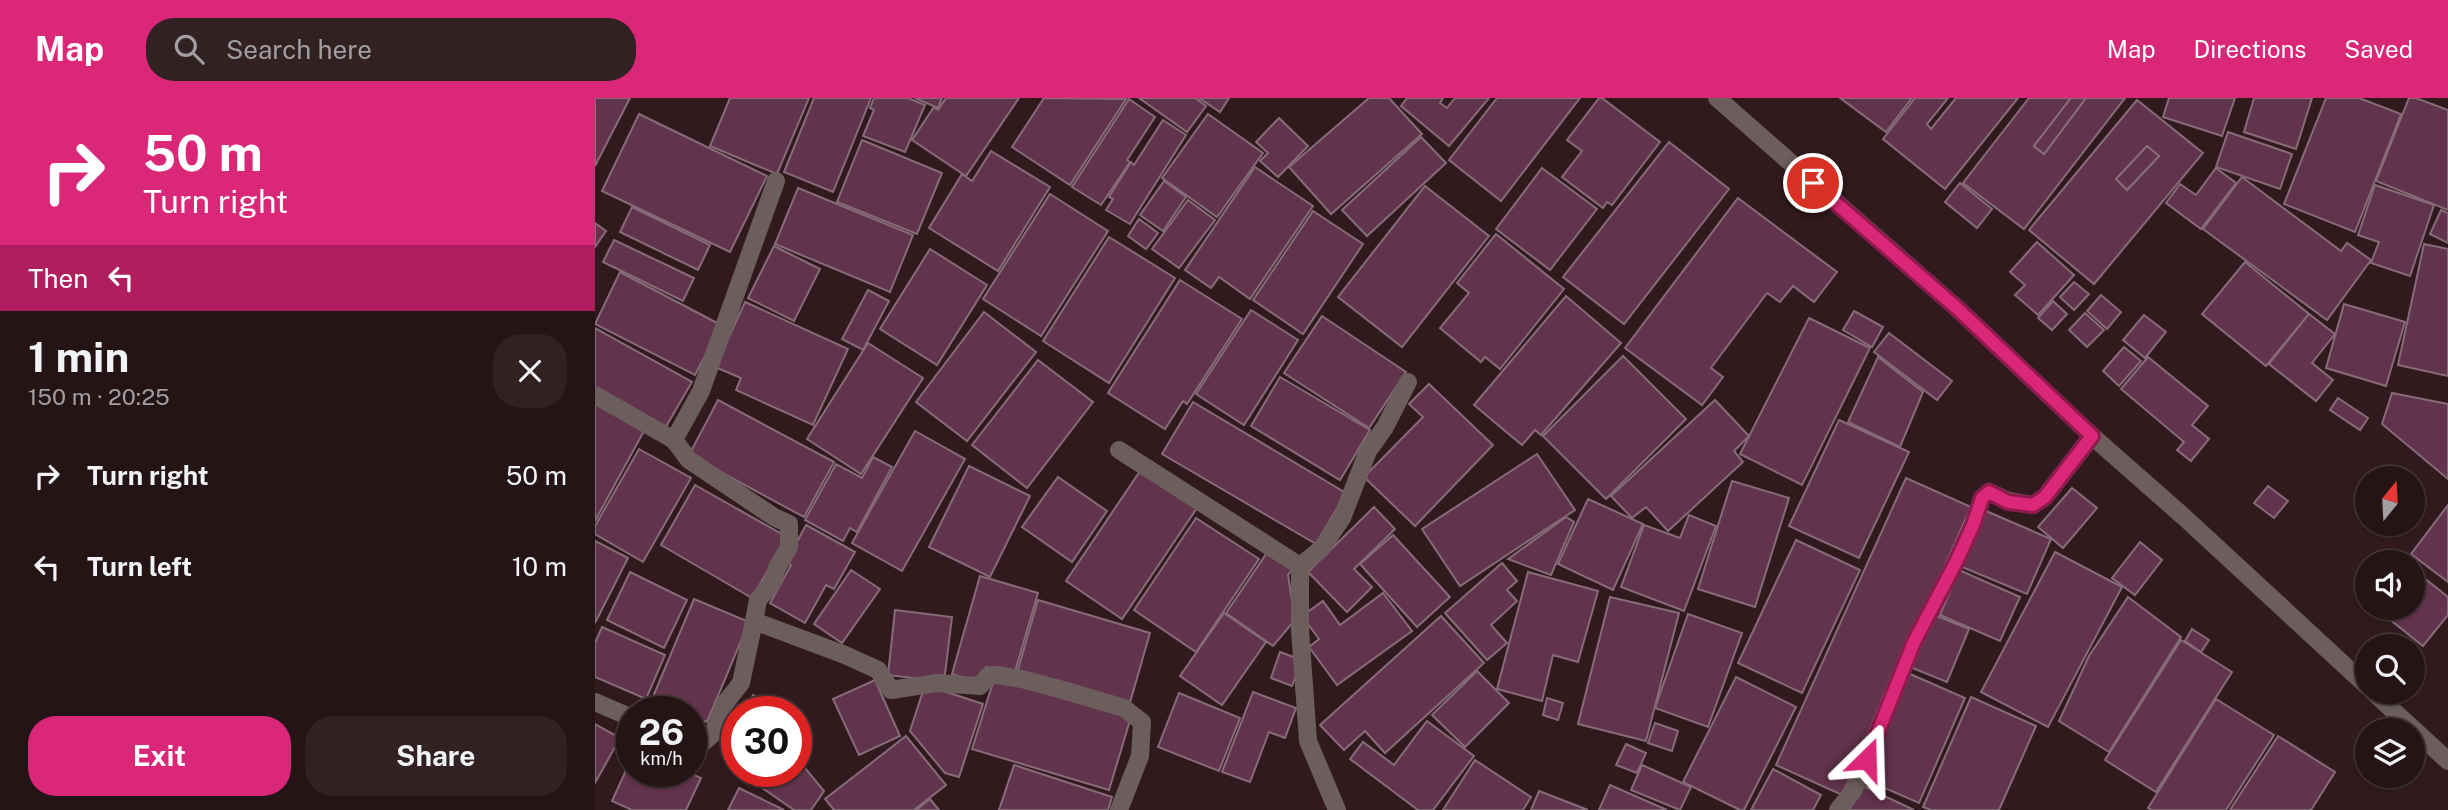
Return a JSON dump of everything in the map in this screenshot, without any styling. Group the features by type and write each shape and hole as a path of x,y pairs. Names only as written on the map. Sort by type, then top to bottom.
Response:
{"street":[{"path":"1717,98 1959,310 2092,436 2355,675"},
{"path":"674,440 701,391 776,181"},
{"path":"1300,566 1321,549 1342,518 1368,451 1385,427 1408,382"},
{"path":"595,395 674,440 689,460 789,524 789,547 772,583 758,600 741,683 726,702 713,734 707,739"},
{"path":"1838,810 1853,791 1914,642 1956,562 1982,498 1989,492 2008,502 2033,505 2045,497 2092,436"},
{"path":"1119,450 1300,566"},
{"path":"1300,566 1300,630 1308,741 1337,810"},
{"path":"754,621 821,645 878,670 891,690 937,683 980,686 988,676 997,675 1022,679 1124,708 1142,722 1140,756 1119,810"},
{"path":"595,702 616,711"},
{"path":"2386,704 2448,761"}],"building":[{"path":"595,98 630,98 595,166"},
{"path":"730,98 809,98 777,174 710,146"},
{"path":"814,98 871,98 833,192 784,172"},
{"path":"874,98 908,98 925,105 905,152 863,136 874,110 870,108"},
{"path":"915,98 942,98 938,108"},
{"path":"946,98 1019,98 966,176 912,140 934,107 938,110"},
{"path":"1044,98 1126,99 1070,185 1012,147"},
{"path":"1139,98 1195,98 1206,106 1187,132"},
{"path":"1199,98 1229,98 1220,112"},
{"path":"1369,98 1389,98 1422,134 1331,214 1289,167"},
{"path":"1407,98 1443,98 1440,103 1447,108 1455,98 1489,98 1449,146 1401,106"},
{"path":"1497,98 1580,98 1501,201 1449,160"},
{"path":"1599,98 1660,142 1612,205 1607,202 1603,208 1562,177 1582,151 1567,140"},
{"path":"1840,98 1912,98 1886,132"},
{"path":"1915,98 1948,98 1927,124 1931,129 1956,98 2018,98 1945,189 1883,139"},
{"path":"2029,98 2071,98 2034,146 2044,154 2086,98 2125,98 2024,229 1963,183"},
{"path":"2071,98 2086,98 2044,154 2034,146"},
{"path":"2169,98 2235,98 2222,136 2163,117"},
{"path":"2254,98 2312,98 2296,149 2244,132"},
{"path":"2326,98 2359,98 2401,114 2355,232 2284,204"},
{"path":"2409,98 2448,110 2448,210 2376,181"},
{"path":"1129,99 1155,117 1127,160 1130,162 1101,205 1072,187"},
{"path":"2137,100 2203,153 2094,284 2029,230","holes":["2147,146 2159,156 2127,190 2116,179"]},
{"path":"639,114 767,176 730,252 602,191"},
{"path":"1208,114 1263,153 1217,217 1162,178"},
{"path":"1279,118 1308,146 1278,177 1260,161 1268,153 1256,142"},
{"path":"1163,120 1186,135 1130,224 1106,210 1113,199 1109,197"},
{"path":"2228,132 2292,154 2280,189 2216,167"},
{"path":"1421,137 1446,163 1367,236 1342,210"},
{"path":"862,140 942,173 917,234 837,202"},
{"path":"1669,142 1729,189 1624,324 1563,277"},
{"path":"2147,146 2159,156 2127,190 2116,179"},
{"path":"991,151 1050,187 998,271 929,228 962,174 972,181"},
{"path":"1255,167 1313,206 1250,299 1219,277 1211,288 1185,270"},
{"path":"1542,168 1597,209 1550,270 1496,229"},
{"path":"2216,168 2236,183 2201,229 2166,203 2180,184 2196,195"},
{"path":"2242,177 2341,251 2347,243 2371,260 2327,320 2203,229"},
{"path":"1164,181 1186,197 1163,231 1140,215"},
{"path":"1960,183 1992,209 1977,228 1945,202"},
{"path":"2375,185 2434,205 2410,276 2371,263 2379,242 2358,235"},
{"path":"1425,186 1489,236 1402,347 1338,297"},
{"path":"798,188 913,235 890,292 775,244"},
{"path":"1050,194 1108,231 1041,336 983,299"},
{"path":"1738,198 1837,272 1814,302 1793,286 1780,302 1767,293 1711,368 1723,377 1702,405 1625,348"},
{"path":"1188,200 1215,220 1179,268 1152,249"},
{"path":"632,207 710,245 698,270 620,232"},
{"path":"2441,210 2448,213 2448,243 2430,234"},
{"path":"1313,211 1363,244 1303,334 1253,300"},
{"path":"1139,219 1158,233 1146,249 1128,236"},
{"path":"595,223 606,231 595,247"},
{"path":"1496,234 1564,289 1500,369 1485,357 1481,362 1440,328 1469,293 1457,283"},
{"path":"1109,237 1175,278 1109,383 1043,341"},
{"path":"614,240 694,278 683,301 603,262"},
{"path":"2037,242 2074,275 2038,315 2015,295 2025,285 2010,272"},
{"path":"2424,244 2448,249 2448,376 2398,365"},
{"path":"774,246 820,269 794,321 748,298"},
{"path":"930,249 987,285 937,365 880,329"},
{"path":"2245,262 2309,314 2266,366 2202,314"},
{"path":"620,272 721,325 695,375 595,324"},
{"path":"1180,280 1242,319 1187,404 1183,401 1165,429 1108,393"},
{"path":"2074,282 2089,294 2074,310 2060,297"},
{"path":"868,290 889,301 863,350 842,339"},
{"path":"2101,295 2121,312 2107,329 2087,311"},
{"path":"1566,296 1621,343 1541,435 1535,430 1522,445 1474,405"},
{"path":"2053,301 2067,314 2052,330 2038,318"},
{"path":"745,302 848,349 813,425 736,390 741,378 715,367"},
{"path":"2344,304 2405,322 2386,386 2326,368"},
{"path":"1251,310 1298,340 1244,425 1196,394"},
{"path":"1854,311 1883,327 1872,347 1843,330"},
{"path":"984,312 1036,352 967,441 916,402"},
{"path":"2085,313 2104,330 2087,347 2069,330"},
{"path":"2309,314 2335,334 2312,363 2333,380 2316,401 2269,364"},
{"path":"2144,315 2166,332 2145,358 2123,340"},
{"path":"1322,316 1406,372 1369,428 1284,373"},
{"path":"1809,318 1870,348 1802,485 1740,454"},
{"path":"595,328 692,382 664,430 595,391"},
{"path":"1889,333 1952,381 1937,400 1874,352"},
{"path":"868,343 923,378 861,474 807,439"},
{"path":"2124,347 2141,361 2119,386 2103,371"},
{"path":"1623,356 1686,419 1606,499 1543,436"},
{"path":"1878,357 1923,392 1900,447 1848,422"},
{"path":"2148,357 2208,406 2192,425 2209,439 2191,461 2177,450 2184,442 2121,389"},
{"path":"1038,360 1093,402 1027,488 972,445"},
{"path":"1280,377 1370,430 1340,480 1251,426"},
{"path":"1429,384 1493,445 1415,526 1364,477 1423,417 1409,404"},
{"path":"2392,393 2448,404 2448,479 2382,424"},
{"path":"2338,398 2368,418 2360,430 2330,410"},
{"path":"718,400 834,462 804,517 689,455"},
{"path":"1715,400 1749,436 1734,451 1743,462 1668,531 1646,507 1632,518 1611,496"},
{"path":"1193,402 1346,493 1316,544 1162,454"},
{"path":"595,404 644,431 595,521"},
{"path":"1839,420 1909,452 1859,558 1789,526"},
{"path":"915,431 965,459 902,571 852,543"},
{"path":"639,449 691,478 643,562 595,534 595,526"},
{"path":"1537,454 1575,510 1460,586 1422,529"},
{"path":"873,457 892,467 857,532 850,528 843,541 805,520 836,464 862,478"},
{"path":"969,466 1030,496 990,577 929,547"},
{"path":"1140,471 1197,508 1122,619 1066,581"},
{"path":"1058,477 1107,511 1072,562 1022,527"},
{"path":"1906,478 1971,507 1842,795 1776,765"},
{"path":"1732,481 1789,498 1755,607 1698,589"},
{"path":"695,485 787,537 752,598 661,545"},
{"path":"2268,486 2288,501 2274,518 2254,503"},
{"path":"2072,488 2097,508 2063,548 2038,527"},
{"path":"1588,499 1643,524 1613,590 1558,564"},
{"path":"2448,505 2448,582 2425,565 2425,550 2414,550"},
{"path":"1374,507 1395,529 1354,569 1372,587 1347,612 1308,572"},
{"path":"1986,511 2051,539 2027,594 1962,567"},
{"path":"1689,515 1716,526 1684,611 1621,587 1644,525 1680,538"},
{"path":"1566,517 1574,522 1551,575 1508,559"},
{"path":"1196,518 1259,559 1196,652 1134,610"},
{"path":"806,525 855,552 834,589 826,585 805,623 770,603 791,565 786,562"},
{"path":"1393,535 1450,597 1417,627 1360,564"},
{"path":"1796,540 1860,570 1802,693 1738,663"},
{"path":"595,541 628,558 595,623"},
{"path":"2140,542 2162,560 2135,595 2112,578"},
{"path":"1269,550 1294,567 1288,575 1295,620 1273,646 1226,613"},
{"path":"2055,552 2122,587 2048,727 1981,692"},
{"path":"1502,563 1517,581 1507,590 1517,601 1491,625 1507,643 1487,660 1445,613"},
{"path":"851,570 880,589 842,643 814,624"},
{"path":"1959,570 2020,597 2000,641 1940,615"},
{"path":"630,572 687,600 664,648 607,620"},
{"path":"1528,572 1598,591 1578,662 1553,655 1542,701 1497,689"},
{"path":"980,576 1038,593 1014,675 986,667 981,683 952,674"},
{"path":"2425,579 2448,597 2448,615 2425,644 2425,634 2408,634 2390,620 2425,620"},
{"path":"1383,593 1412,631 1337,685 1309,647 1319,639 1302,616 1323,601 1340,625"},
{"path":"1610,597 1679,613 1646,741 1578,724"},
{"path":"2128,597 2181,637 2109,752 2059,721 2089,656"},
{"path":"694,599 749,622 707,722 707,696 653,696"},
{"path":"1038,600 1150,633 1129,706 1017,673"},
{"path":"895,610 952,617 944,682 888,675"},
{"path":"1224,613 1266,642 1222,705 1180,676"},
{"path":"1688,614 1742,633 1708,727 1655,708"},
{"path":"1932,614 1969,629 1947,682 1910,667"},
{"path":"1441,616 1484,663 1385,753 1365,731 1344,750 1320,725"},
{"path":"602,627 665,655 647,696 639,696 595,677 595,643"},
{"path":"2192,629 2209,640 2201,652 2185,641"},
{"path":"2181,640 2232,672 2156,792 2105,760"},
{"path":"1280,652 1302,660 1292,686 1271,678"},
{"path":"1477,671 1509,703 1465,747 1432,715"},
{"path":"1910,674 1965,698 1919,803 1864,779"},
{"path":"995,676 1131,717 1109,790 972,749"},
{"path":"1736,677 1796,707 1744,810 1683,782"},
{"path":"875,680 900,736 859,755 833,699"},
{"path":"925,685 983,704 959,777 945,773 910,731"},
{"path":"1253,692 1296,708 1285,738 1269,732 1250,782 1222,772"},
{"path":"1179,693 1240,718 1219,771 1158,747"},
{"path":"1971,697 2036,726 1999,810 1931,810 1923,807"},
{"path":"1547,698 1563,703 1558,720 1543,715"},
{"path":"2216,699 2274,735 2226,810 2148,808"},
{"path":"1427,721 1474,756 1433,810 1418,810 1350,759 1363,742 1394,765"},
{"path":"1655,723 1678,731 1672,751 1648,743"},
{"path":"595,724 616,736 616,745 595,783"},
{"path":"906,736 946,785 914,810 834,810 825,799"},
{"path":"2278,736 2335,772 2311,810 2230,810"},
{"path":"1626,744 1646,753 1637,773 1616,765"},
{"path":"1475,760 1531,797 1523,810 1443,810"},
{"path":"1014,765 1112,797 1108,810 999,810"},
{"path":"1642,765 1691,787 1680,810 1631,790"},
{"path":"1773,769 1821,795 1813,810 1751,810"},
{"path":"812,776 824,791 811,810 794,810 761,787 812,787"},
{"path":"1610,785 1667,810 1599,810"},
{"path":"1861,785 1914,810 1849,810"},
{"path":"618,787 697,787 686,810 632,810 612,801"},
{"path":"739,788 784,810 728,810"},
{"path":"1539,791 1588,810 1531,810"},
{"path":"930,799 939,810 916,810"}],"route":[{"path":"1813,183 1959,310 2092,436 2045,497 2033,505 2008,502 1989,492 1982,498 1956,562 1914,642 1867,759"}]}
